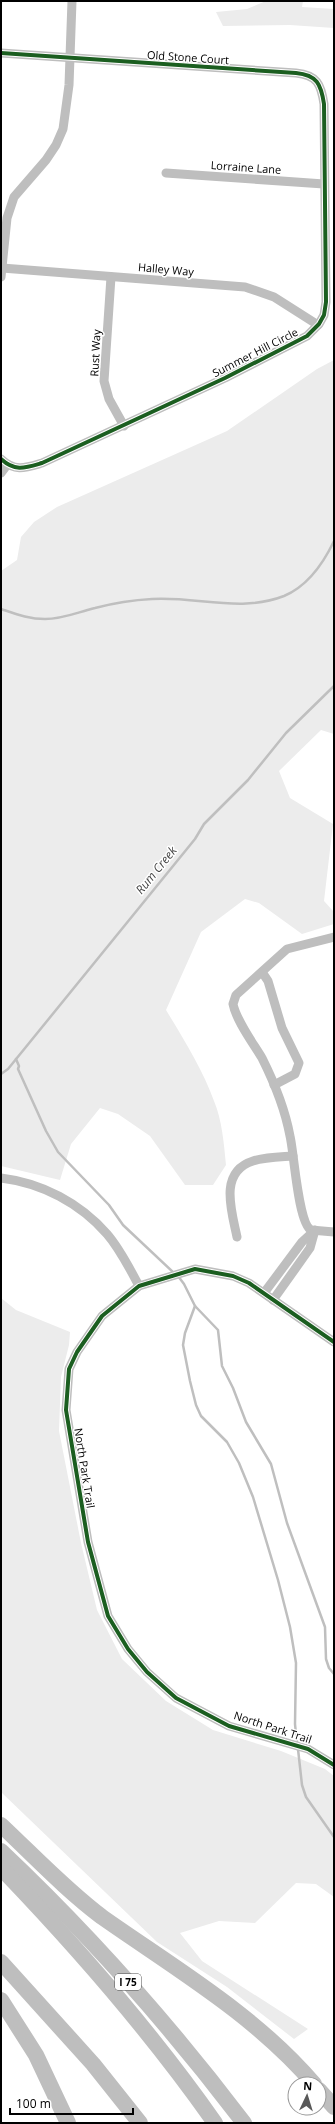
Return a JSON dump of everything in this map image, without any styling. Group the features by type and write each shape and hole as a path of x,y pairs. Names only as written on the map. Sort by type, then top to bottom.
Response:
{"highway":[{"path":"1,1825 70,1890 101,1916 245,2017 279,2047 306,2076"},
{"name":"I 75","path":"1,1851 47,1894 107,1958 224,2095 244,2123"},
{"path":"1,1868 57,1926 121,2001 185,2080 215,2123"},
{"path":"1,1962 93,2064 140,2123"},
{"path":"1,2000 36,2055 68,2123"},
{"path":"327,2099 334,2107"}],"street":[{"path":"1,273 7,218 14,197 46,160 63,128 67,112 72,1"},
{"name":"Old Stone Court","path":"1,53 304,74"},
{"name":"Summer Hill Circle","path":"4,462 16,468 42,463 124,426 269,356 307,336 318,325 324,315 326,302 324,104 322,91 314,78 304,74"},
{"name":"Lorraine Lane","path":"166,174 324,184"},
{"name":"Halley Way","path":"1,273 111,277 250,288 283,301 318,325"},
{"name":"Rust Way","path":"111,277 104,381 109,399 124,426"},
{"path":"1,473 4,462"},
{"path":"334,937 287,949 236,996 233,1004 263,1060 274,1085 289,1130 295,1177 305,1223 309,1229 334,1232"},
{"path":"262,972 268,981 281,1024 299,1063 296,1074 274,1085"},
{"path":"237,1237 229,1196 230,1185 235,1175 244,1166 252,1161 293,1156"},
{"path":"1,1178 37,1186 56,1194 80,1209 108,1235 139,1286"},
{"path":"264,1293 302,1242 315,1230"},
{"path":"273,1300 310,1248 315,1230"},
{"name":"North Park Trail","path":"334,1342 249,1282 233,1276 195,1269 139,1286 102,1316 77,1352 69,1369 66,1410 88,1542 108,1616 128,1649 142,1667 176,1698 229,1726 308,1749 334,1765"}],"shaded area":[{"path":"266,1 303,1 302,7 334,9 334,28 290,25 223,26 216,12 247,9"},
{"path":"334,360 334,734 321,730 279,771 290,798 333,824 324,901 334,912 334,924 302,934 259,903 245,899 201,932 166,1010 198,1066 217,1108 226,1165 213,1185 185,1185 150,1136 118,1114 100,1108 71,1144 60,1180 1,1166 1,571 17,560 21,537 34,522 57,507 227,431 317,369"},
{"path":"1,1298 16,1310 70,1332 69,1345 61,1377 59,1431 81,1543 97,1610 122,1659 166,1701 213,1730 281,1751 325,1769 334,1776 334,1897 316,1884 296,1883 255,1923 219,1921 180,1933 202,1961 308,2029 294,2039 227,1987 157,1942 1,1792"}],"waterway":[{"path":"1,609 28,617 52,619 116,603 145,599 169,599 235,604 268,601 293,592 307,580 320,566 334,541"},
{"name":"Rum Creek","path":"1,1074 8,1069 195,839 204,824 248,780 286,733 334,686"},
{"path":"16,1059 19,1066 18,1069 46,1131 58,1152 109,1205 123,1225 174,1273"},
{"path":"178,1276 184,1284 195,1306 218,1330 222,1366 233,1388 246,1422 271,1464 287,1523 325,1627 326,1659 329,1668 334,1674"},
{"path":"195,1306 185,1333 183,1345 190,1381 196,1405 201,1416 227,1442 239,1463 253,1497 278,1580 290,1627 296,1663 295,1724 297,1744"},
{"path":"298,1749 302,1785 306,1797 334,1837"}],"cycle path":[{"path":"1,53 296,73 313,78 319,86 324,104 326,302 324,315 319,324 307,336 225,378 42,463 20,468 11,466 1,459"},
{"path":"334,1342 249,1283 233,1276 195,1269 139,1286 102,1316 77,1352 69,1369 66,1410 88,1542 108,1616 128,1649 147,1672 176,1698 229,1726 308,1749 334,1765"}]}
